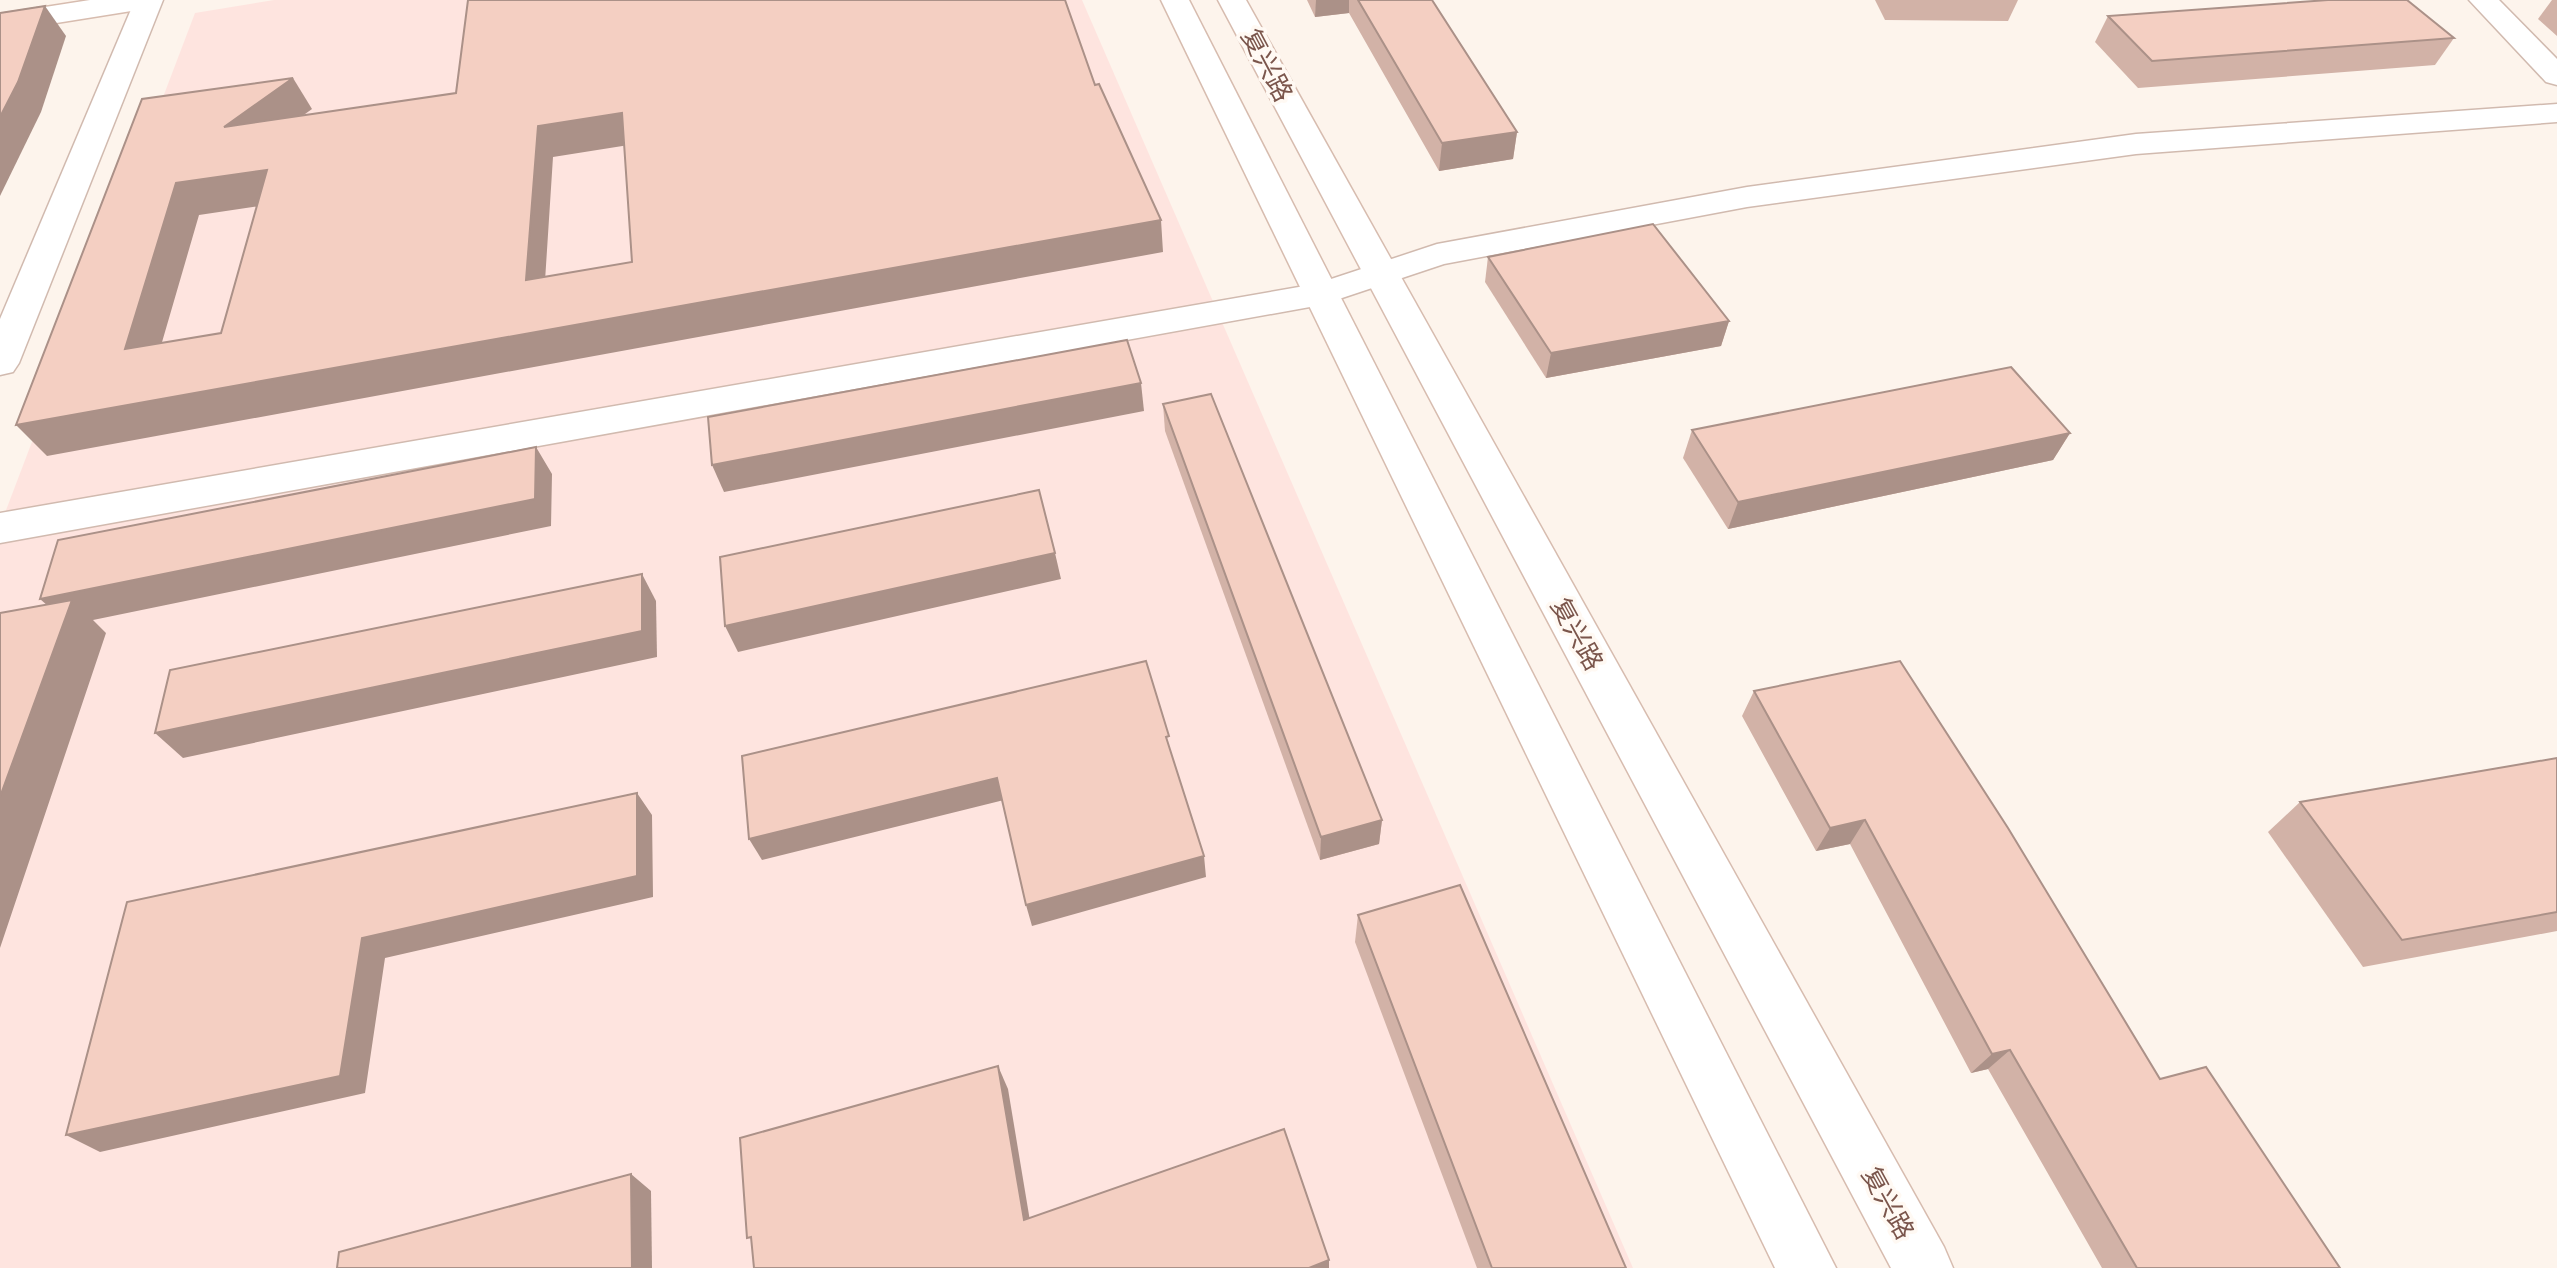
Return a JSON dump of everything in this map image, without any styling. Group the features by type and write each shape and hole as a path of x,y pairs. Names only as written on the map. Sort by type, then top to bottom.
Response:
{"street":[{"path":"0,11 68,0"},
{"path":"0,23 146,0"},
{"path":"0,363 146,0"},
{"name":"复兴路","path":"1175,0 1806,1268"},
{"name":"复兴路","path":"1232,0 1923,1268"},
{"path":"2483,0 2557,76"},
{"path":"0,528 1321,294 1437,255 1747,197 2120,146 2557,113"}],"shaded area":[{"path":"274,0 1082,0 1633,1268 0,1268 0,526 195,13"}],"building":[{"path":"468,0 1065,0 1095,85 1099,84 1161,220 16,425 142,99 293,78 224,127 456,93","holes":["622,113 632,262 526,280 538,126","267,170 221,333 125,349 176,183"]},
{"path":"1358,0 1432,0 1517,132 1442,143"},
{"path":"2328,0 2407,0 2454,38 2152,61 2108,16"},
{"path":"45,6 18,82 0,117 0,13"},
{"path":"1653,224 1729,321 1551,353 1488,257"},
{"path":"1127,340 1141,383 712,465 708,417"},
{"path":"2011,367 2070,433 1738,502 1692,430"},
{"path":"1211,394 1382,820 1321,837 1163,404"},
{"path":"536,447 535,499 40,599 58,540"},
{"path":"1039,490 1055,553 725,626 720,557"},
{"path":"642,574 642,631 155,733 170,670"},
{"path":"72,600 0,797 0,613"},
{"path":"1146,661 1169,736 1166,737 1204,856 1026,905 997,778 749,839 742,756"},
{"path":"1900,661 2008,828 2160,1079 2206,1067 2340,1268 2137,1268 2010,1050 1992,1054 1865,820 1830,828 1754,691"},
{"path":"2557,758 2557,912 2402,940 2300,802"},
{"path":"637,793 637,876 362,938 340,1076 66,1135 127,902"},
{"path":"1460,885 1626,1268 1492,1268 1358,915"},
{"path":"998,1066 1024,1220 1284,1129 1329,1260 1309,1268 754,1268 751,1237 747,1238 740,1138"},
{"path":"631,1174 632,1268 337,1268 339,1252"}]}
